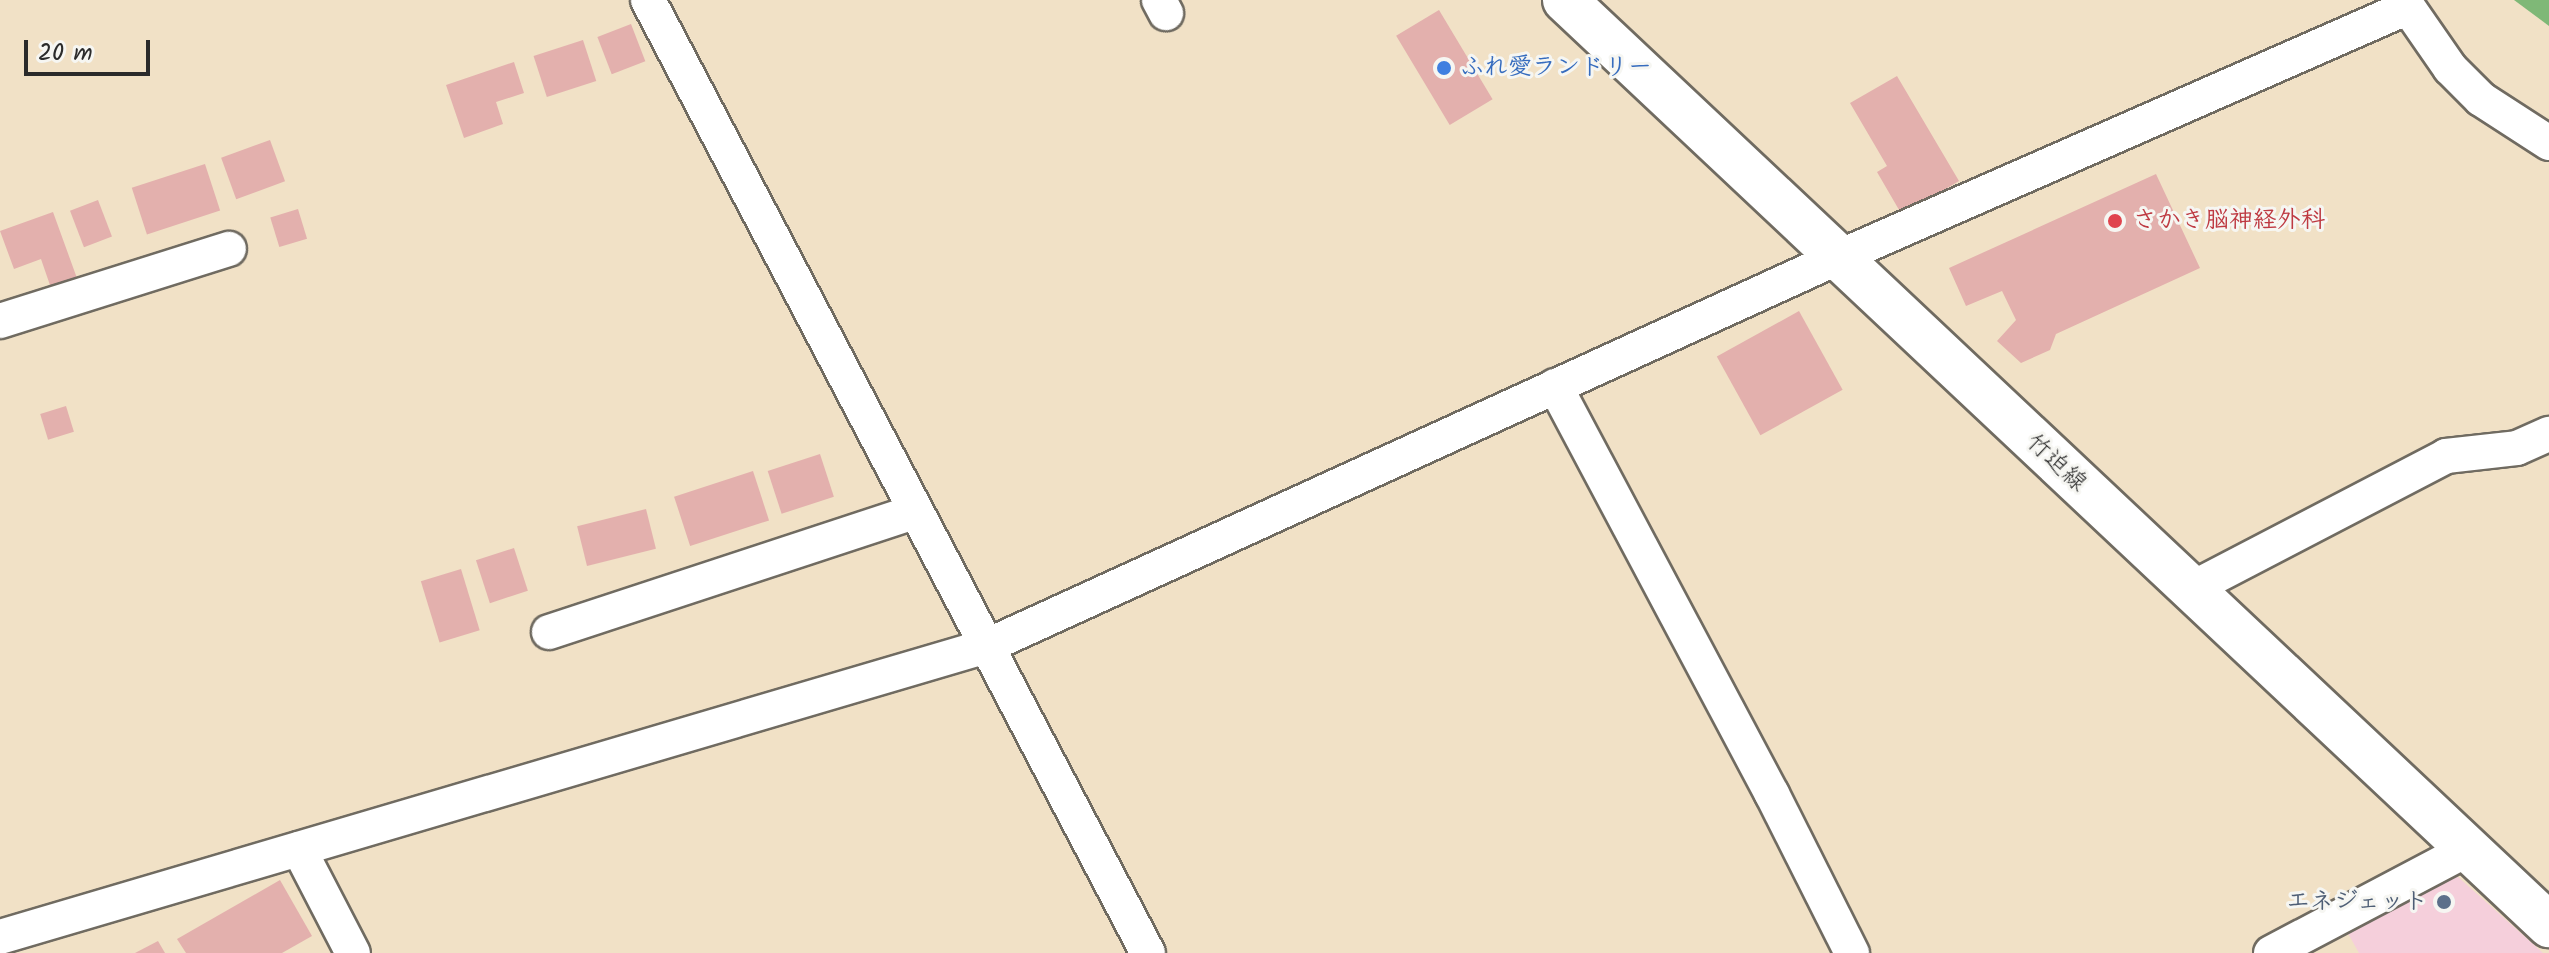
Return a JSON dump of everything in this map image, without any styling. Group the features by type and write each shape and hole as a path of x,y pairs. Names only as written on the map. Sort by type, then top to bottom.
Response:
{"street":[{"path":"648,0 1148,953"},
{"name":"竹迫線","path":"1565,0 2549,925"},
{"path":"0,937 987,646 1837,258 2405,4 2450,68 2481,99 2549,143"},
{"path":"0,321 229,249"},
{"path":"1555,386 1765,780 1852,953"},
{"path":"2191,589 2446,456 2517,448 2549,434"},
{"path":"549,632 916,511"},
{"path":"299,849 353,953"},
{"path":"2271,953 2468,849"}],"shaded area":[{"name":"エネジェット","path":"2457,876 2543,953 2359,953 2345,928"}],"green space":[{"path":"2514,0 2549,0 2549,26"}],"building":[{"name":"ふれ愛ランドリー","path":"1439,10 1493,99 1450,125 1396,36"},
{"path":"631,24 645,61 612,74 597,37"},
{"path":"583,40 596,81 547,97 534,56"},
{"path":"514,62 524,93 496,102 503,124 464,138 446,85"},
{"path":"1897,76 1959,181 1902,215 1877,172 1887,166 1850,103"},
{"path":"270,140 285,181 236,199 221,158"},
{"path":"205,164 220,211 147,234 132,188"},
{"name":"さかき脳神経外科","path":"2156,174 2200,268 2056,334 2050,350 2021,363 1997,341 2016,320 2002,291 1966,306 1949,268"},
{"path":"98,200 112,236 84,247 70,211"},
{"path":"298,209 307,239 279,247 270,217"},
{"path":"53,212 78,281 52,291 41,259 14,269 0,231"},
{"path":"1799,311 1843,390 1760,435 1717,357"},
{"path":"66,406 74,432 48,440 40,414"},
{"path":"820,454 834,497 782,514 768,471"},
{"path":"753,471 769,520 690,546 674,497"},
{"path":"646,509 656,549 587,566 577,526"},
{"path":"514,548 528,591 490,603 476,560"},
{"path":"461,569 480,630 440,642 421,581"},
{"path":"280,880 312,936 282,953 186,953 177,939"},
{"path":"158,941 165,953 135,953"}],"place":[{"name":"ふれ愛ランドリー","path":"1444,68"},
{"name":"さかき脳神経外科","path":"2115,221"},
{"name":"エネジェット","path":"2444,902"}]}
